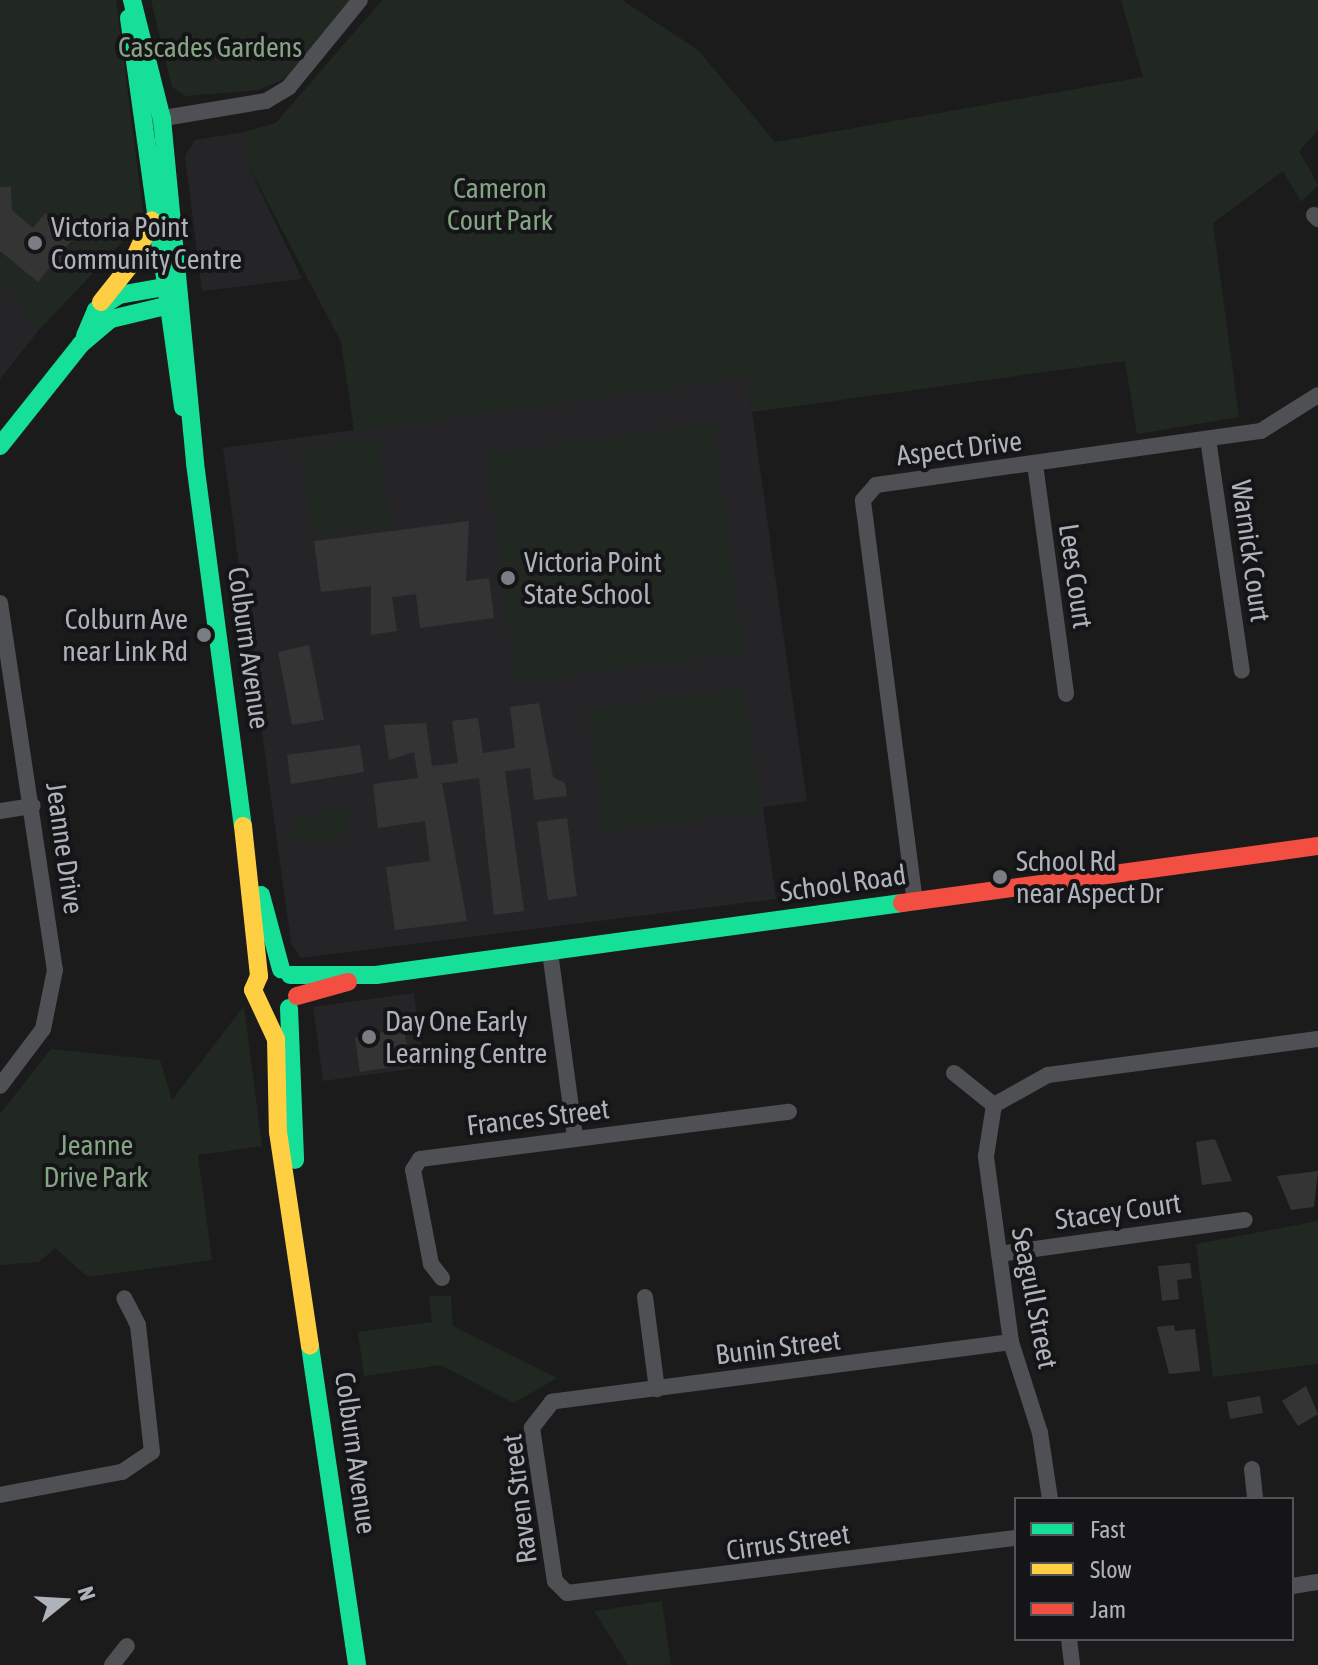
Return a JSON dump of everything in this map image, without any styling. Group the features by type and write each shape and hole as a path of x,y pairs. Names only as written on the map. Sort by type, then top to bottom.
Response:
{"main road":[{"name":"Colburn Avenue","path":"131,0 162,119 172,294 245,840 259,976 254,998 276,1039 278,1132 299,1249 357,1665"},
{"name":"Colburn Avenue","path":"131,0 141,121 154,215 172,294"},
{"path":"81,344 96,310 144,244 154,215"},
{"path":"96,310 119,295 172,294"},
{"path":"0,446 81,344 118,314 172,294"},
{"name":"Colburn Avenue","path":"245,840 293,1002 299,1249"},
{"name":"School Road","path":"286,972 376,975 1318,846"},
{"path":"259,976 286,972"},
{"name":"School Road","path":"293,1002 376,975"},
{"path":"263,1010 293,1002"}],"street":[{"path":"141,121 266,101 289,87 360,0"},
{"name":"Aspect Drive","path":"915,902 863,500 876,485 1261,431 1318,395"},
{"name":"Warnick Court","path":"1208,439 1242,671"},
{"name":"Lees Court","path":"1035,464 1066,694"},
{"name":"Jeanne Drive","path":"0,603 33,806 54,1002 0,1086"},
{"path":"0,811 33,806"},
{"path":"550,952 575,1138"},
{"path":"954,1073 994,1105 1048,1075 1318,1039"},
{"name":"Seagull Street","path":"994,1105 986,1156 1011,1342 1040,1433 1050,1497"},
{"name":"Frances Street","path":"442,1278 431,1264 413,1170 420,1159 789,1112"},
{"name":"Stacey Court","path":"999,1254 1245,1220"},
{"path":"645,1297 657,1389"},
{"path":"0,1495 122,1472 152,1452 138,1325 124,1298"},
{"name":"Bunin Street","path":"552,1402 1011,1342"},
{"name":"Raven Street","path":"552,1402 532,1428 555,1581 567,1593"},
{"path":"1252,1469 1255,1497"},
{"name":"Cirrus Street","path":"567,1593 1014,1538"},
{"path":"1294,1586 1318,1582"},
{"path":"1069,1641 1072,1665"},
{"path":"112,1665 127,1646"}],"shaded area":[{"path":"244,132 247,163 302,279 202,291 185,156 195,140"},
{"path":"0,279 39,330 0,379"},
{"name":"Victoria Point State School","path":"747,377 807,801 763,807 776,899 300,958 291,943 223,448"},
{"name":"Day One Early Learning Centre","path":"414,993 424,1067 323,1081 313,1007"}],"green space":[{"path":"0,0 116,0 144,219 39,330 0,279"},
{"name":"Cascades Gardens","path":"151,0 350,0 287,78 258,90 185,96 172,87"},
{"name":"Cameron Court Park","path":"382,0 622,0 698,50 775,142 1143,77 1121,0 1318,0 1318,130 1299,151 1318,185 1301,202 1283,171 1213,223 1239,417 1137,434 1125,361 752,412 747,377 354,431 341,342 247,163 244,132 276,123"},
{"path":"713,424 743,652 517,682 486,454"},
{"path":"378,439 390,524 312,534 300,450"},
{"path":"744,688 760,811 604,831 588,709"},
{"path":"351,808 349,826 331,845 294,840 290,826 299,817"},
{"name":"Jeanne Drive Park","path":"244,1006 262,1146 198,1155 212,1260 88,1277 55,1248 39,1262 0,1265 0,1114 51,1049 160,1060 172,1100"},
{"path":"1318,1221 1318,1364 1213,1377 1196,1244"},
{"path":"429,1296 451,1296 453,1326 557,1378 514,1403 440,1365 364,1376 358,1332 432,1322"},
{"path":"662,1601 671,1665 628,1665 594,1611"}],"building":[{"name":"Victoria Point Community Centre","path":"0,187 11,187 12,210 33,228 45,213 74,237 64,250 74,257 64,269 55,261 38,282 0,251"},
{"path":"469,521 466,581 489,578 494,618 420,628 416,594 392,597 397,631 371,635 371,586 321,592 314,541"},
{"path":"309,645 324,720 292,725 278,652"},
{"path":"539,703 553,777 565,783 567,796 534,800 530,768 505,771 524,911 494,915 479,778 442,783 467,921 395,930 386,867 430,861 425,821 378,828 373,784 418,778 414,752 389,760 384,725 426,723 432,766 458,763 452,721 478,718 483,753 515,748 510,707"},
{"path":"360,745 364,772 291,784 287,755"},
{"path":"567,818 577,896 548,900 537,822"},
{"path":"404,1028 408,1053 396,1055 398,1066 360,1072 355,1038"},
{"path":"1215,1139 1232,1181 1202,1185 1196,1142"},
{"path":"1318,1171 1314,1207 1291,1210 1277,1176"},
{"path":"1190,1263 1192,1278 1177,1280 1179,1299 1162,1301 1158,1266"},
{"path":"1174,1325 1175,1331 1195,1329 1200,1371 1169,1374 1157,1327"},
{"path":"1306,1386 1318,1414 1298,1426 1282,1401"},
{"path":"1260,1396 1263,1413 1230,1419 1227,1402"}],"traffic: fast":[{"path":"132,0 162,119 195,463 243,826"},
{"path":"129,18 183,407"},
{"path":"85,336 96,310 119,295 176,285"},
{"path":"0,446 81,344 111,319 178,303"},
{"path":"261,895 281,969"},
{"path":"290,975 376,975 902,903"},
{"path":"289,1008 295,1160"},
{"path":"310,1346 357,1665"}],"traffic: slow":[{"path":"101,302 132,263 152,220"},
{"path":"243,826 259,976 253,990 276,1039 278,1132 310,1346"}],"traffic: jam":[{"path":"902,903 1318,846"},
{"path":"297,996 348,982"}],"place":[{"name":"Victoria Point Community Centre","path":"35,243"},
{"name":"Victoria Point State School","path":"508,578"},
{"name":"Colburn Ave near Link Rd","path":"204,635"},
{"name":"School Rd near Aspect Dr","path":"1000,877"},
{"name":"Day One Early Learning Centre","path":"369,1037"}]}
